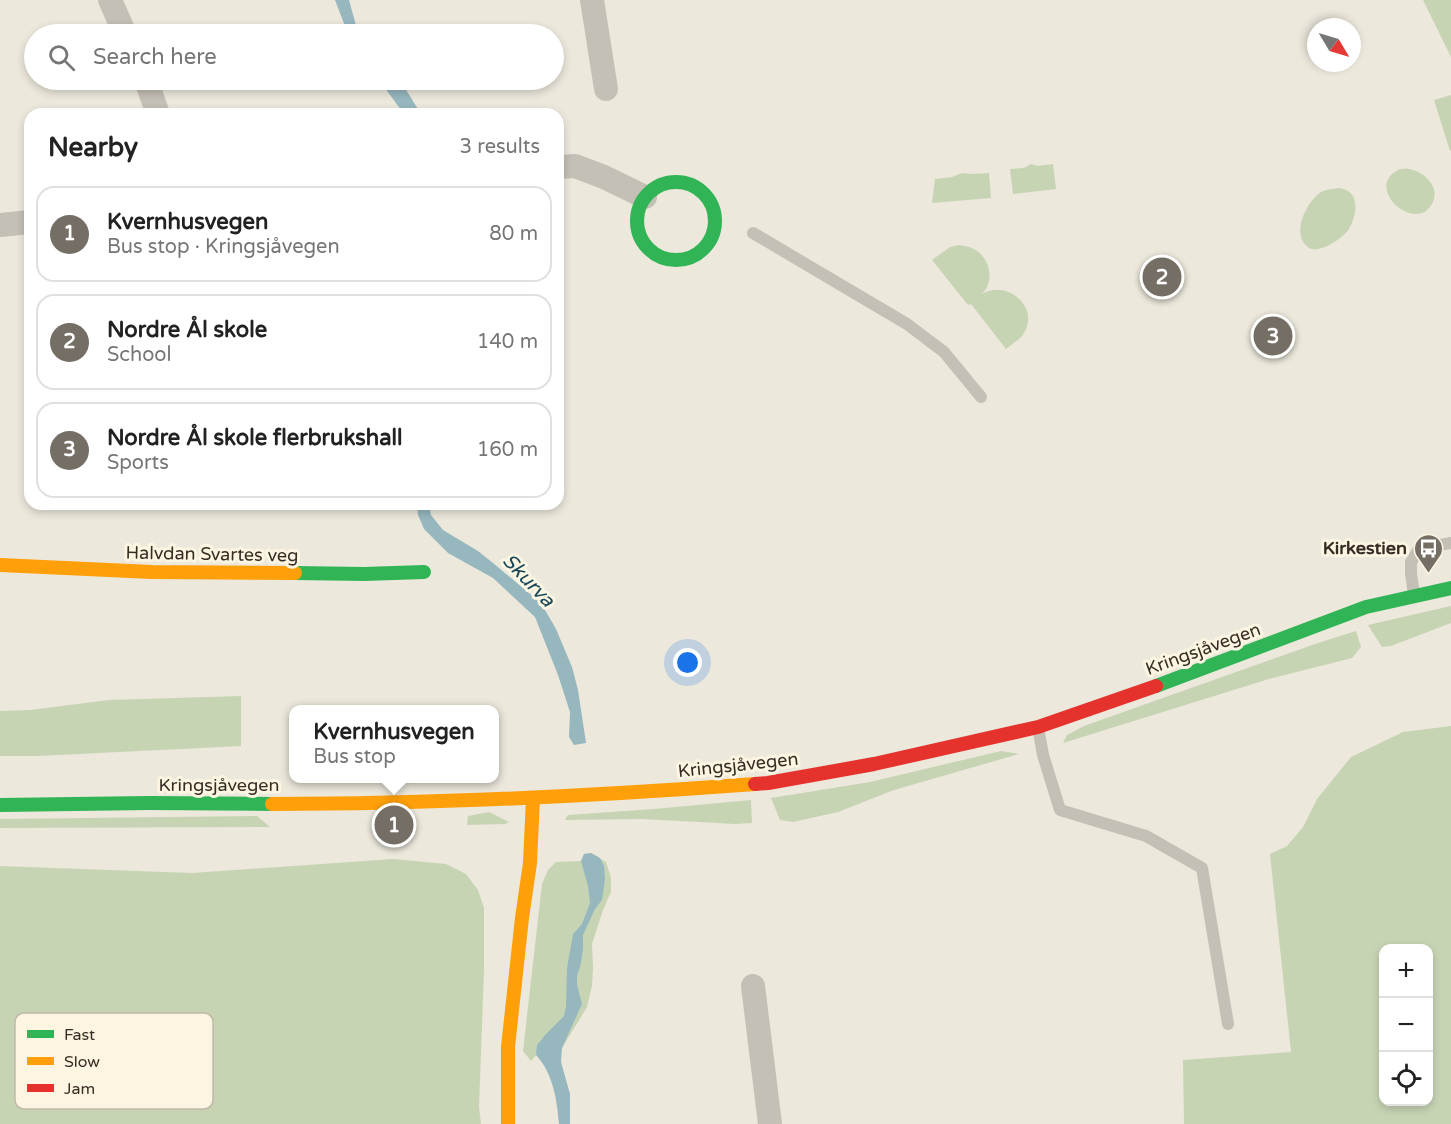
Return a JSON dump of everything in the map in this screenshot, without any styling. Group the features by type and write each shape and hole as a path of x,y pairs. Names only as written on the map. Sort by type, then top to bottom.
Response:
{"street":[{"path":"110,0 121,24"},
{"path":"592,0 606,89"},
{"path":"150,90 156,108"},
{"path":"564,167 575,166 645,197"},
{"path":"675,181 693,184 707,195 715,211 715,229 708,245 694,257 686,259 677,261 659,257 645,246 637,230 637,213 645,197 658,185 675,181"},
{"path":"0,225 24,223"},
{"name":"Halvdan Svartes veg","path":"0,565 152,572 364,574 424,572"},
{"name":"Kringsjåvegen","path":"0,805 341,804 533,798 768,783 874,764 1038,727 1178,678 1366,607 1451,588"},
{"path":"508,1124 508,1047 530,862 533,798"},
{"path":"753,986 770,1124"}],"lane":[{"path":"753,233 907,324 944,352 981,397"},
{"path":"1414,596 1411,562 1419,549 1451,543"},
{"path":"1038,727 1042,755 1060,810 1146,836 1202,868 1228,1024"}],"green space":[{"path":"1423,0 1451,0 1451,57"},
{"path":"1451,95 1451,150 1450,151 1434,100"},
{"path":"1031,164 1038,166 1053,164 1056,189 1013,194 1010,169 1024,168"},
{"path":"1400,169 1415,170 1425,176 1432,185 1435,196 1426,211 1417,214 1408,212 1391,200 1387,191 1387,182 1392,174"},
{"path":"962,173 989,173 991,198 932,203 935,179"},
{"path":"1339,188 1348,191 1354,198 1355,209 1349,229 1337,241 1325,247 1309,248 1303,242 1300,227 1310,203 1321,192"},
{"path":"959,245 982,255 988,266 988,284 982,294 992,290 1001,290 1018,298 1024,305 1028,314 1028,323 1024,333 1006,349 971,304 968,305 932,260 950,247"},
{"path":"1451,606 1451,623 1391,646 1382,647 1368,625"},
{"path":"1356,631 1361,647 1352,658 1269,679 1063,743 1067,735 1084,726"},
{"path":"241,696 241,746 0,756 0,711 30,710 109,700"},
{"path":"1451,726 1451,1124 1184,1124 1183,1060 1291,1052 1270,854 1287,846 1303,827 1317,799 1351,757 1403,732"},
{"path":"1001,751 1019,754 894,790 838,812 793,822 780,820 771,798 870,782"},
{"path":"751,800 752,823 642,819 565,820 568,815"},
{"path":"489,812 509,822 467,825 468,816"},
{"path":"257,816 270,827 0,828 0,819"},
{"path":"591,853 606,862 611,878 611,892 592,944 592,986 587,1007 562,1048 536,1055 531,1061 523,1051 542,884 548,870 556,862 581,861 584,854"},
{"path":"393,859 446,864 466,874 478,890 484,908 479,1107 481,1124 0,1124 0,866 192,873"}],"water":[{"path":"335,0 349,0 356,24 344,24"},
{"path":"386,90 406,90 417,108 400,108"},
{"path":"418,510 430,510 431,515 443,530 478,551 541,603 556,629 572,667 586,743 574,745 569,737 570,712 535,617 493,578 448,553 424,529"},
{"path":"591,853 600,858 604,866 605,879 602,900 595,909 583,935 581,963 577,976 582,1004 562,1048 561,1062 570,1094 570,1124 559,1124 553,1087 542,1062 536,1055 537,1045 564,1016 567,968 573,934 582,924 590,903 581,861 584,854"}],"traffic: fast":[{"path":"668,182 684,182 698,188 709,199 715,213 715,221 715,229 709,243 698,254 684,260 668,260 654,254 643,243 637,229 637,213 643,199 654,188 668,182"},
{"path":"295,573 424,572"},
{"path":"1156,686 1366,607 1451,588"},
{"path":"0,805 272,804"}],"traffic: slow":[{"path":"0,565 152,572 295,573"},
{"path":"272,804 393,803 514,798 755,784"},
{"path":"508,1124 508,1047 530,863 533,798"}],"traffic: jam":[{"path":"755,784 874,764 1038,727 1156,686"}],"place":[{"name":"Nordre Ål skole","path":"1162,277"},
{"name":"Nordre Ål skole flerbrukshall","path":"1273,336"},
{"name":"Kirkestien","path":"1428,574"},
{"name":"Kvernhusvegen","path":"394,825"}],"water label":[{"name":"Skurva","path":"529,580"}]}
